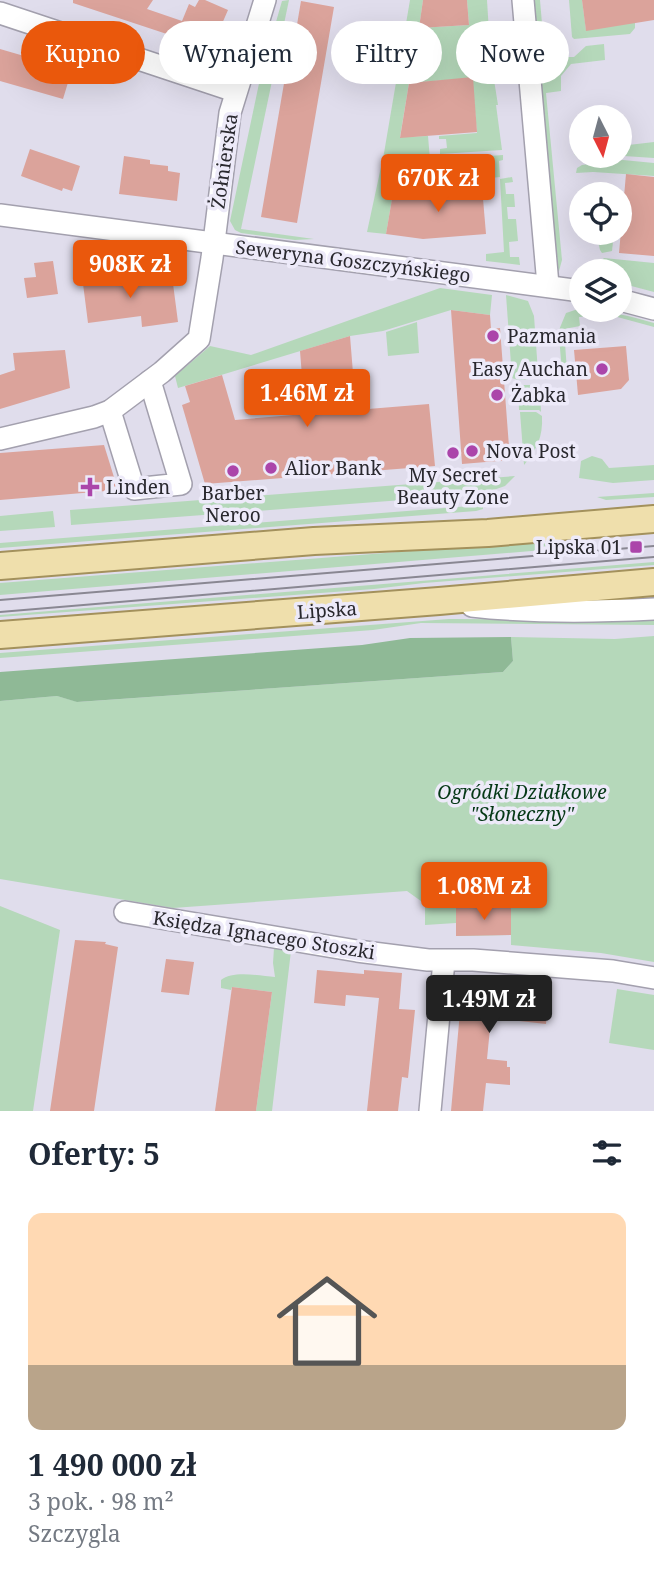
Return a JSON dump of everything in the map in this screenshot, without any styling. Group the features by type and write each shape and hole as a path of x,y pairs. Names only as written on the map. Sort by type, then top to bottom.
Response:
{"main road":[{"path":"0,566 314,541 488,533 654,519"},
{"name":"Lipska","path":"0,635 654,582"}],"street":[{"name":"Żołnierska","path":"110,411 199,340 230,113 265,0"},
{"path":"523,0 548,285"},
{"path":"0,13 235,91"},
{"name":"Seweryna Goszczyńskiego","path":"0,215 569,289"},
{"path":"632,303 654,309"},
{"path":"0,439 110,411 134,489 180,484 150,381"},
{"path":"439,601 500,609 654,609"},
{"name":"Księdza Ignacego Stoszki","path":"125,912 357,951 444,961 474,960 601,970 654,978"},
{"path":"430,1111 444,961"}],"green space":[{"path":"289,0 285,21 276,21 282,1"},
{"path":"410,0 423,0 420,21 406,21"},
{"path":"467,0 487,0 488,21 469,21"},
{"path":"531,0 540,0 542,21 533,21"},
{"path":"569,0 582,0 586,30 635,22 635,28 630,34 574,39"},
{"path":"456,26 456,79 442,80 442,27"},
{"path":"604,44 605,60 569,66 569,57 574,57 586,46"},
{"path":"259,84 271,84 241,229 314,239 295,240 241,233 235,230 230,221"},
{"path":"396,84 409,84 400,137 428,136 430,160 503,155 503,160 499,161 500,177 482,179 482,187 393,193 386,234 367,232"},
{"path":"473,84 495,84 502,150 440,154 440,149 447,148 446,139 439,139 439,136 477,133"},
{"path":"539,84 561,84 561,91 546,93 562,260 559,271 556,270"},
{"path":"654,142 654,158 632,157 632,145"},
{"path":"632,161 654,163 654,176 576,173 577,168 632,168"},
{"path":"512,177 513,182 505,183 506,194 514,194 515,207 507,207 508,219 516,219 518,241 509,242 510,257 519,257 520,265 486,261 486,254 504,252 500,179"},
{"path":"599,245 613,245 612,251 602,253"},
{"path":"632,261 654,263 654,292 632,286"},
{"path":"440,288 492,295 490,315 451,310 383,331 350,336 178,388 175,376 210,346 251,355"},
{"path":"506,295 528,301 534,316 538,372 527,380 512,378"},
{"path":"569,312 569,322 580,322 580,326 559,330 566,313"},
{"path":"632,317 654,323 654,327 632,321"},
{"path":"417,322 419,353 388,356 386,332"},
{"path":"580,336 581,342 565,343 567,371 562,371 559,337"},
{"path":"530,385 540,391 541,412 519,410 518,386"},
{"path":"520,412 536,412 542,416 540,437 524,465"},
{"path":"592,456 602,459 609,468 654,465 654,480 613,483 579,478 581,461"},
{"path":"515,476 505,486 482,494 71,525 70,510"},
{"path":"654,493 654,497 606,500 597,497"},
{"path":"483,505 483,509 476,511 0,548 0,543"},
{"path":"53,511 55,527 0,531 0,516"},
{"path":"654,532 567,541 567,548 0,595 0,583"},
{"path":"654,562 654,565 374,589 0,617 0,615"},
{"path":"449,619 654,620 654,625 421,623 373,630 0,658 0,653"},
{"name":"Ogródki Działkowe \"Słoneczny\"","path":"654,636 654,962 601,953 511,945 511,935 456,936 456,923 425,925 425,904 407,891 173,908 0,879 0,701 57,696 78,702 503,672 513,661 511,637 615,639"},
{"path":"511,637 513,661 503,672 77,702 57,696 0,701 0,672 362,645 410,638"},
{"path":"0,906 60,930 33,1111 0,1111"},
{"path":"274,948 291,951 272,1111 256,1111 272,992 221,988 221,980 239,974 275,977"},
{"path":"617,989 654,995 654,1050 609,1043"}],"building":[{"path":"73,0 153,0 147,9 182,21 159,21 159,31 145,27 145,21 128,21 73,3"},
{"path":"199,0 228,10 223,21 182,21 189,4 195,7"},
{"path":"423,0 467,0 469,21 456,21 456,26 442,27 442,21 420,21"},
{"path":"582,0 654,0 654,20 586,31"},
{"path":"301,1 334,7 297,223 261,217 284,84 317,84 317,21 298,21"},
{"path":"0,49 21,55 21,84 68,84 63,99 0,81"},
{"path":"456,79 456,84 474,84 477,132 400,138 409,84 442,84 442,80"},
{"path":"30,149 80,166 72,191 63,188 62,191 21,176"},
{"path":"124,156 150,160 150,164 168,166 168,171 180,173 177,201 119,194"},
{"path":"626,174 654,177 654,256 619,253 620,245 632,245 632,182 625,182"},
{"path":"482,187 486,234 423,239 386,234 393,193"},
{"path":"53,261 58,294 27,298 24,278 36,277 34,263"},
{"path":"111,272 112,284 172,276 178,322 142,327 141,316 88,323 82,276"},
{"path":"451,310 490,315 491,329 500,328 510,460 462,464"},
{"path":"350,336 356,410 429,404 435,466 205,484 182,405 190,402 185,386 222,375 235,420 305,414 300,351"},
{"name":"Easy Auchan","path":"626,346 629,380 621,389 578,395 574,350"},
{"path":"65,350 70,388 0,409 0,375 15,370 13,353"},
{"path":"104,445 118,490 0,500 0,453"},
{"path":"511,907 511,935 456,936 456,908"},
{"path":"75,940 106,942 105,944 118,947 94,1111 50,1111"},
{"path":"166,959 194,962 189,995 161,992"},
{"path":"317,970 364,974 364,970 402,973 399,1009 415,1010 408,1078 402,1077 398,1111 367,1111 379,998 346,995 345,1006 314,1003"},
{"path":"463,979 550,987 546,1024 491,1018 487,1059 507,1061 507,1067 510,1067 510,1085 486,1083 483,1111 451,1111"},
{"path":"232,987 272,992 256,1111 215,1111"}],"tram line":[{"path":"0,600 654,546"},
{"path":"0,612 654,557"}],"place":[{"name":"Pazmania","path":"493,336"},
{"name":"Easy Auchan","path":"602,369"},
{"name":"Żabka","path":"497,395"},
{"name":"Nova Post","path":"472,451"},
{"name":"My Secret Beauty Zone","path":"453,453"},
{"name":"Alior Bank","path":"271,468"},
{"name":"Barber Neroo","path":"233,471"},
{"name":"Linden","path":"90,487"},
{"name":"Lipska 01","path":"636,547"}]}
